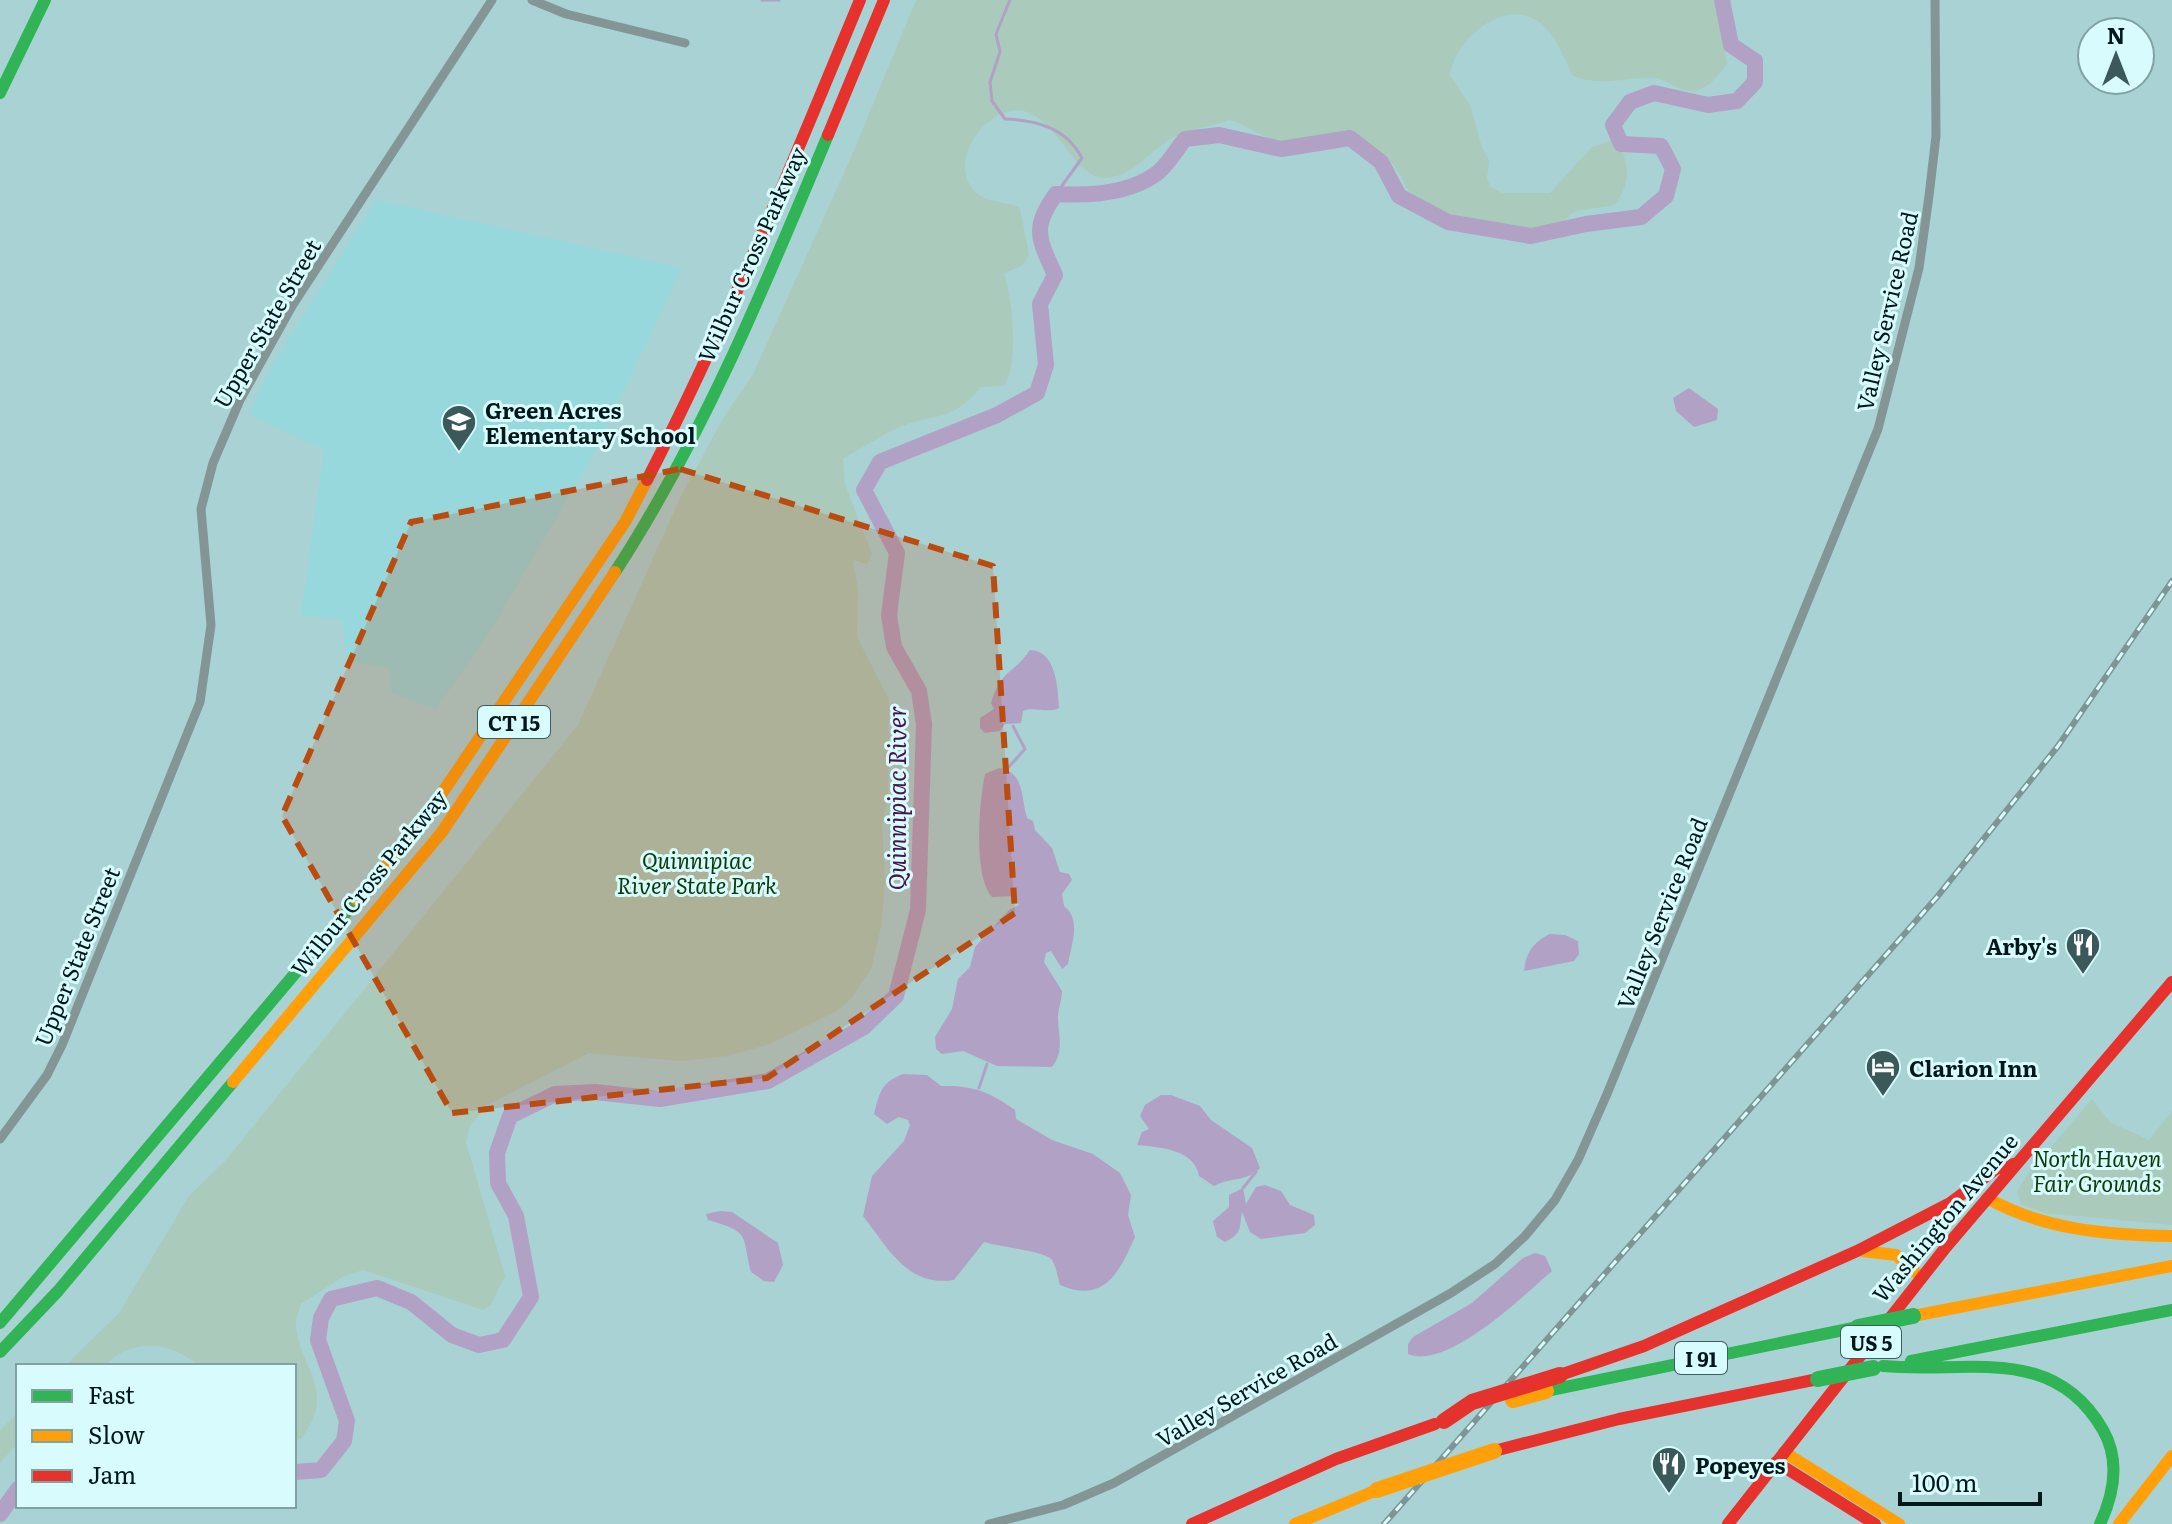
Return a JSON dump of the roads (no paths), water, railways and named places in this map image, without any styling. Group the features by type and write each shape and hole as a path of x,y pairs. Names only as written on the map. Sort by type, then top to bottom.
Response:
{"main road":[{"path":"0,93 45,0"},
{"name":"Wilbur Cross Parkway","path":"0,1323 422,823 625,522 695,387 773,212 860,0"},
{"name":"Wilbur Cross Parkway","path":"0,1352 58,1291 442,832 639,535 724,371 796,212 884,0"},
{"name":"Washington Avenue","path":"1728,1524 1921,1277 2172,982"},
{"path":"1440,1422 1478,1399 1644,1346 1857,1251 1950,1203 1996,1169 2017,1163"},
{"path":"1987,1198 2023,1218 2104,1232 2172,1236"},
{"path":"1857,1251 1897,1253 1909,1261 1921,1277"},
{"name":"I 91","path":"1192,1524 1336,1459 1440,1422 1546,1391 2172,1266"},
{"name":"I 91","path":"1295,1524 1377,1490 1494,1451 1630,1416 2172,1310"},
{"path":"1878,1367 1911,1370 2003,1366 2045,1376 2071,1390 2097,1416 2112,1455 2113,1486 2100,1524"},
{"path":"2119,1524 2172,1456"},
{"path":"1780,1457 1875,1524"},
{"path":"1780,1457 1899,1524"}],"street":[{"name":"Upper State Street","path":"0,1139 47,1075 62,1045 196,715 211,625 201,509 213,463 235,410 292,306 492,0"},
{"path":"532,0 566,14 685,43"},
{"name":"Valley Service Road","path":"989,1524 1092,1494 1451,1293 1515,1246 1563,1187 1607,1094 1878,429 1919,268 1929,196 1936,136 1935,0"}],"waterway":[{"path":"762,0 779,0"},
{"path":"1010,0 996,34 1000,52 990,82 992,101 1005,119 1028,121 1059,133 1068,139 1082,158 1056,194"},
{"name":"Quinnipiac River","path":"296,1472 321,1470 344,1441 347,1421 318,1340 321,1318 331,1299 377,1288 411,1302 452,1335 479,1345 503,1340 531,1297 516,1216 498,1183 497,1153 510,1116 555,1094 595,1092 660,1099 768,1081 864,1027 896,996 918,910 924,724 919,691 894,647 889,615 897,553 864,490 880,462 997,415 1037,393 1046,365 1040,304 1055,275 1042,243 1040,225 1056,194 1094,194 1120,190 1145,181 1160,171 1185,139 1219,135 1281,149 1350,138 1381,162 1399,196 1448,222 1531,236 1586,224 1641,217 1666,196 1673,169 1661,146 1621,144 1613,125 1630,102 1654,93 1708,105 1737,101 1755,82 1755,61 1731,45 1722,0"},
{"path":"1007,769 1025,749 1013,726"},
{"path":"979,1088 987,1064"},
{"path":"1243,1188 1256,1172"},
{"name":"Quinnipiac River","path":"0,1514 16,1492"}],"railway":[{"path":"1384,1524 1937,897 2058,746 2172,581"}],"place":[{"name":"Green Acres Elementary School","path":"459,453"},
{"name":"Arby's","path":"2083,976"},
{"name":"Clarion Inn","path":"1883,1098"},
{"name":"Popeyes","path":"1669,1495"}],"park label":[{"name":"Quinnipiac River State Park","path":"697,872"},
{"name":"North Haven Fair Grounds","path":"2097,1170"}]}
